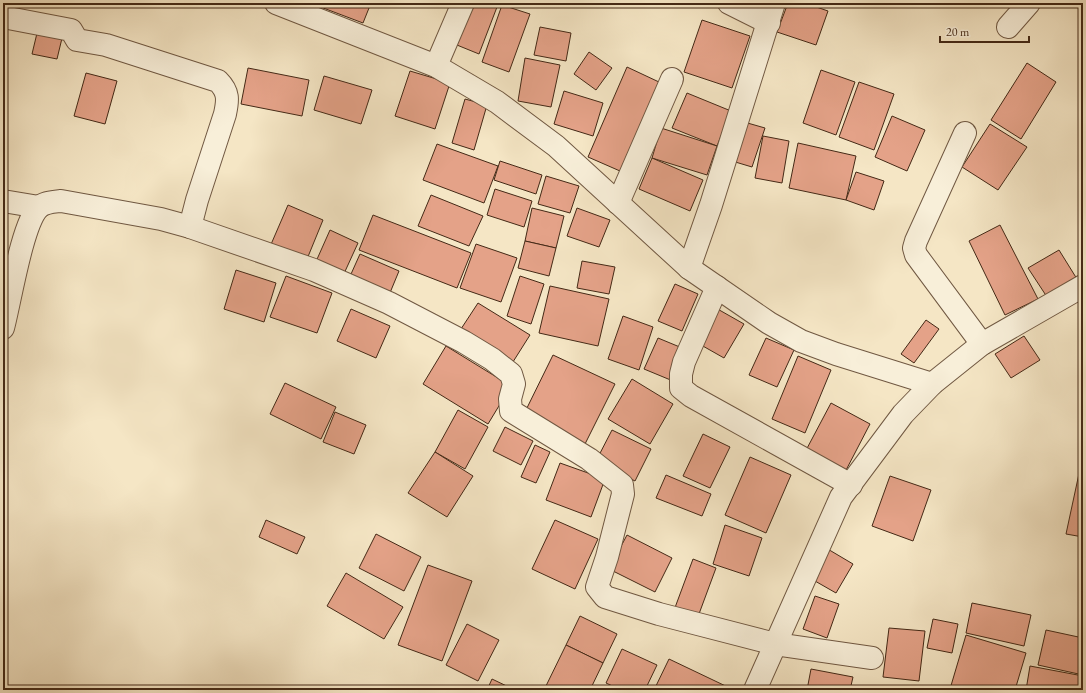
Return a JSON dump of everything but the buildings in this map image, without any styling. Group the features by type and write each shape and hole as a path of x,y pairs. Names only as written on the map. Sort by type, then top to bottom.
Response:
{"street":[{"path":"276,3 436,66 497,102 556,146 689,268 769,323 801,341 836,354 932,384"},
{"path":"436,66 463,3"},
{"path":"689,268 711,205 772,13 730,3"},
{"path":"1008,27 1028,3"},
{"path":"3,17 71,30 77,40 106,45 218,81 225,88 228,101 225,114 197,200 190,227"},
{"path":"618,203 672,79"},
{"path":"964,133 914,248 916,255 982,344"},
{"path":"3,201 39,207"},
{"path":"4,323 27,231 39,207 48,202 61,201 161,218 321,273 430,324 492,359 511,374 514,384 510,399 511,411 589,459 622,485 623,494 608,557 597,587 606,596 659,614 775,644 872,658"},
{"path":"755,690 841,497 851,486 903,414 932,384 982,344 1083,286"},
{"path":"717,287 684,362 681,374 681,388 691,396 851,486"}]}
